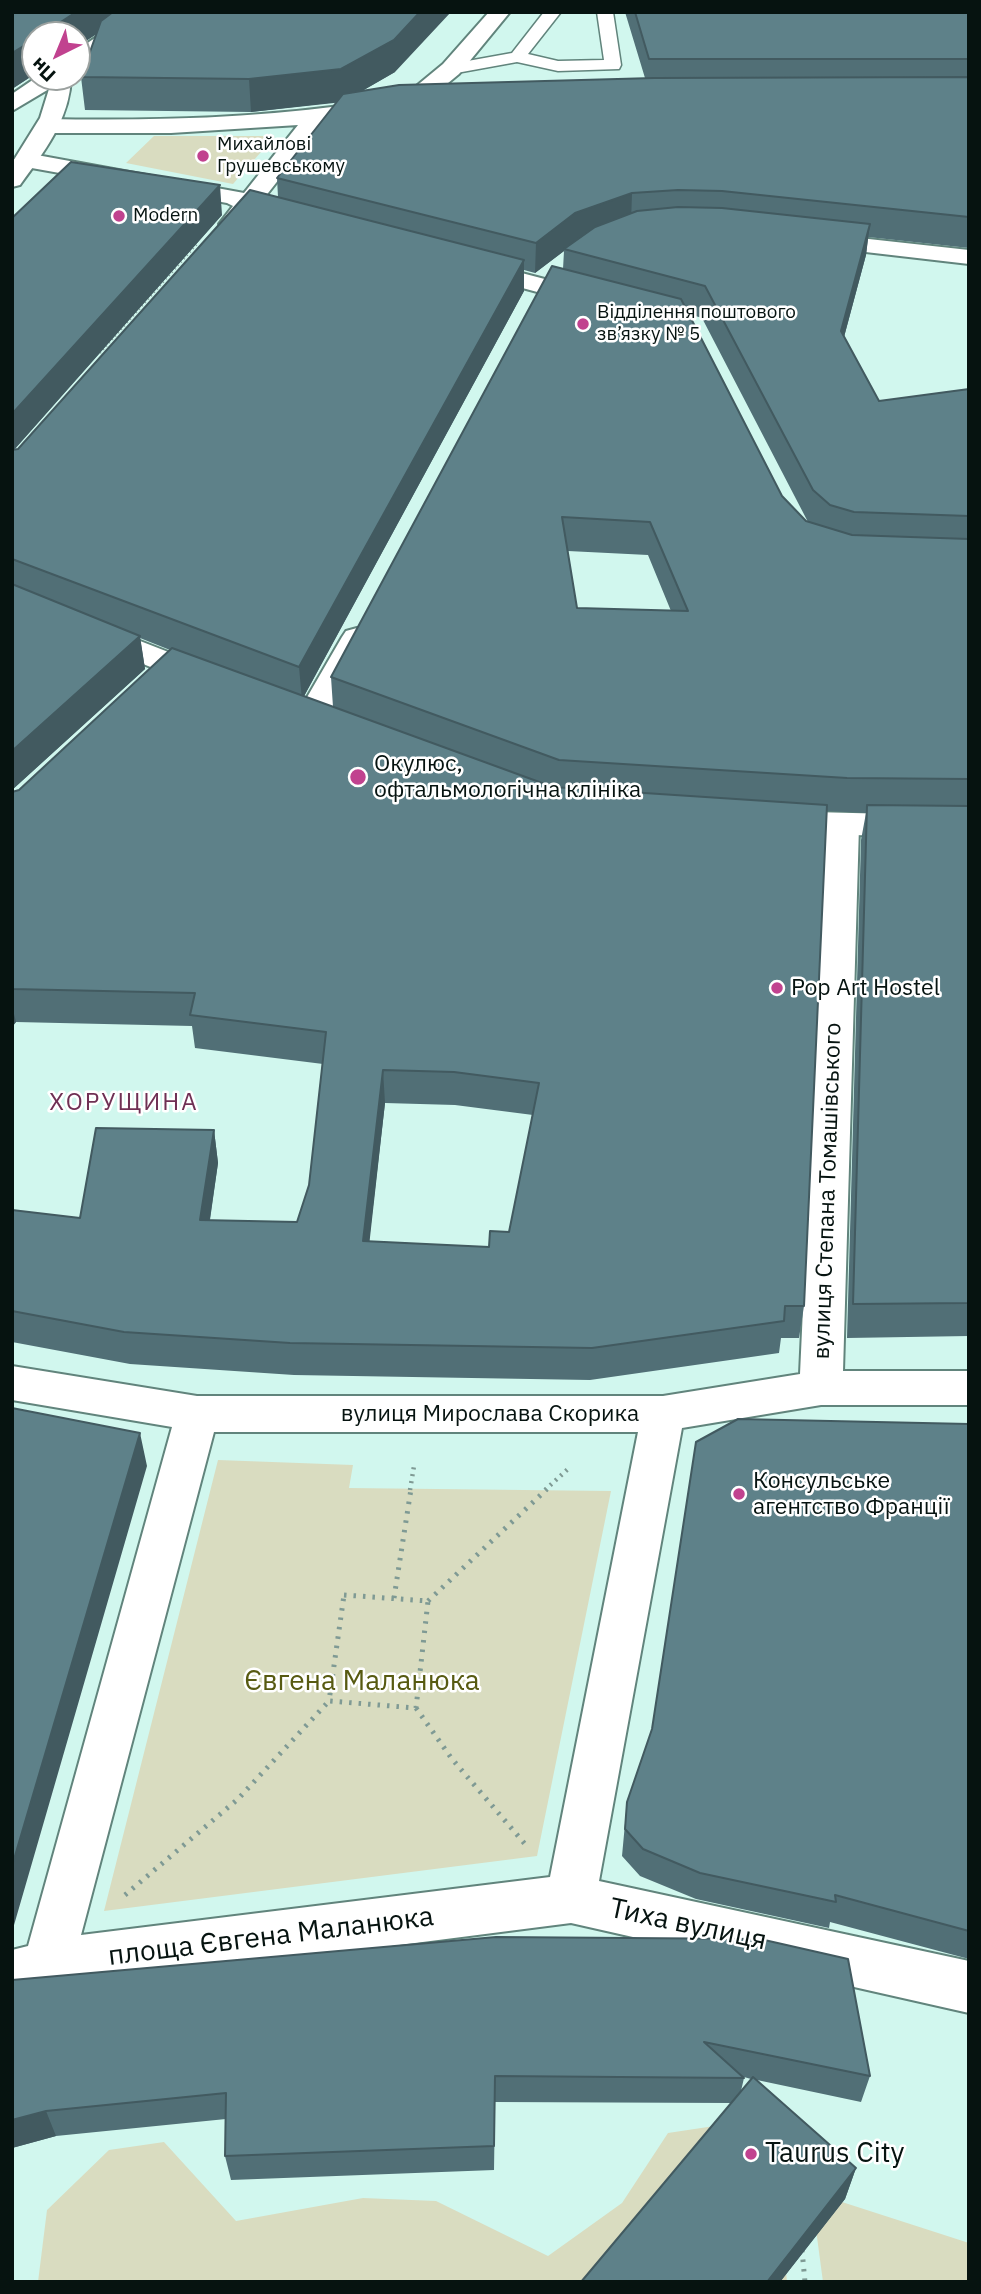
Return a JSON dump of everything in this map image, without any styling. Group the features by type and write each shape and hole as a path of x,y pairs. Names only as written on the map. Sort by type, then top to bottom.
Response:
{"street":[{"path":"91,50 149,12"},
{"path":"411,102 451,69 500,12"},
{"path":"12,104 31,91"},
{"path":"12,180 19,160 47,126 62,97 61,91"},
{"path":"12,122 47,126 238,126 315,119 411,102 448,100"},
{"path":"204,245 248,205 315,119"},
{"path":"19,160 234,197 262,212 306,224"},
{"path":"786,237 969,257"},
{"path":"449,261 537,296 617,305"},
{"path":"537,296 548,276 566,264"},
{"path":"12,600 159,676 235,689"},
{"path":"311,718 368,616"},
{"path":"745,820 842,826 969,827"},
{"name":"вулиця Степана Томашівського","path":"821,1388 842,826"},
{"name":"вулиця Мирослава Скорика","path":"12,1383 197,1414 663,1415 821,1388 969,1388"},
{"name":"площа Євгена Маланюка","path":"197,1414 30,1971 571,1899"},
{"path":"571,1899 663,1415"},
{"name":"Тиха вулиця","path":"571,1899 969,1987"}],"lane":[{"path":"517,57 553,12"},
{"path":"451,69 517,57 558,66 613,65 605,12"},
{"path":"451,69 474,83"}],"path":[{"path":"99,354 204,245"},
{"path":"394,1598 414,1466"},
{"path":"531,1851 452,1759 415,1708 428,1601 568,1469"},
{"path":"124,1897 238,1799 329,1701 344,1595 428,1601"},
{"path":"329,1701 415,1708"},
{"path":"800,2242 806,2282"}],"green space":[{"path":"154,136 275,136 233,184 126,163"},
{"name":"Євгена Маланюка","path":"218,1460 353,1465 349,1488 611,1491 537,1856 104,1911"},
{"path":"721,2125 780,2203 787,2282 38,2282 47,2210 109,2150 164,2142 236,2221 363,2198 436,2201 548,2256 622,2203 668,2133"},
{"path":"811,2192 969,2243 969,2282 823,2282"}],"building":[{"path":"12,12 76,12 62,21 21,21 21,48 12,53"},
{"path":"113,12 420,12 394,40 341,69 249,79 91,77 91,49 101,21"},
{"path":"635,12 969,12 969,59 649,59"},
{"path":"969,77 969,217 722,191 678,190 632,193 575,213 536,243 277,178 343,94 399,85 654,78"},
{"path":"71,162 220,185 12,414 12,218"},
{"path":"250,190 524,260 299,667 12,559 12,450 18,449"},
{"path":"678,207 722,208 870,224 841,331 879,401 969,389 969,516 854,512 830,505 813,490 705,286 564,249 595,227 637,211"},
{"path":"552,266 681,299 782,496 806,521 852,535 969,539 969,779 847,778 559,760 331,677","holes":["562,517 650,522 688,611 577,608"]},
{"path":"12,584 140,636 12,751"},
{"path":"172,648 553,787 827,805 804,1306 785,1306 784,1321 592,1348 290,1343 124,1332 12,1311 12,1210 80,1218 96,1128 214,1130 200,1220 297,1222 309,1185 326,1032 190,1015 195,993 12,989 12,792 19,790","holes":["383,1070 454,1072 539,1083 509,1232 490,1231 489,1247 363,1241"]},
{"path":"867,805 969,806 969,1303 853,1304"},
{"path":"12,1408 140,1433 12,1866"},
{"path":"738,1419 969,1424 969,1931 835,1895 836,1902 700,1873 643,1849 625,1829 627,1802 652,1729 696,1442"},
{"path":"496,1937 760,1939 848,1959 870,2076 704,2042 744,2078 495,2076 494,2146 225,2156 226,2093 46,2111 12,2120 12,1980"},
{"name":"Taurus City","path":"753,2077 856,2168 767,2282 581,2282"}],"place":[{"name":"Михайлові Грушевському","path":"203,156"},
{"name":"Modern","path":"119,216"},
{"name":"Відділення поштового зв’язку № 5","path":"583,324"},
{"name":"Окулюс, офтальмологічна клініка","path":"358,777"},
{"name":"Pop Art Hostel","path":"777,988"},
{"name":"Консульське агентство Франції","path":"739,1494"},
{"name":"Taurus City","path":"751,2154"}],"district":[{"name":"ХОРУЩИНА","path":"124,1103"}]}
